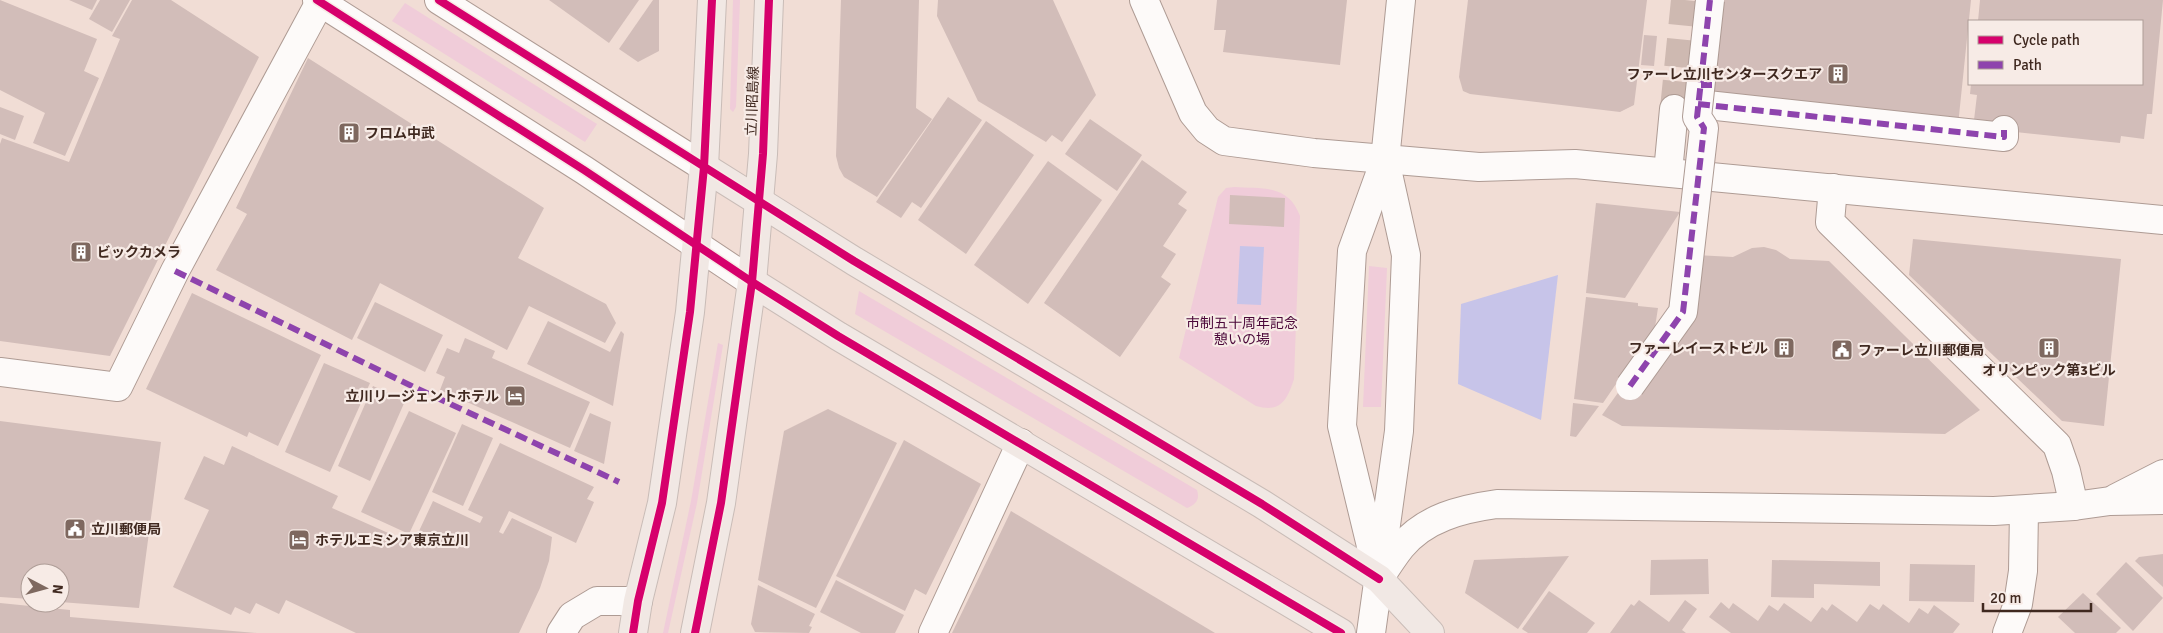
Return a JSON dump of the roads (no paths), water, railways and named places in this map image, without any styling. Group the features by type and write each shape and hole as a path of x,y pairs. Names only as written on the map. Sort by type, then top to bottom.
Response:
{"main road":[{"path":"632,633 662,503 690,312 698,246 704,167 712,0"},
{"name":"立川昭島線","path":"700,630 721,503 752,282 759,203 769,0"},
{"path":"704,167 854,261 1262,504 1379,579 1430,633"},
{"path":"752,282 838,336 1341,633"}],"street":[{"path":"439,0 704,167"},
{"path":"1144,0 1193,113 1207,130 1224,140 1314,154 1479,167 1576,164 2163,220"},
{"path":"1379,579 1342,426 1352,251 1385,160 1401,0"},
{"path":"1630,386 1683,312 1710,0"},
{"path":"0,372 118,387 175,271 318,1 584,170 752,282"},
{"path":"1668,172 1700,106"},
{"path":"1700,106 2004,137 2004,130"},
{"path":"1371,633 1400,431 1406,255 1385,160"},
{"path":"1833,188 1830,222 2057,444 2066,471 2074,506"},
{"path":"933,633 1021,443"},
{"path":"2110,501 2163,474"},
{"path":"1379,579 1402,546 1429,523 1465,509 1497,504 1994,512 2074,506 2110,501 2163,500"},
{"path":"2007,633 2018,604 2023,571 2024,510"},
{"path":"561,633 572,616 597,601 638,601"}],"water":[{"path":"1240,246 1264,247 1261,305 1237,304"},
{"path":"1558,275 1541,420 1458,384 1461,304"}],"tunnel":[{"path":"1674,109 1685,0"}],"place":[{"name":"ファーレ立川センタースクエア","path":"1838,74"},
{"name":"フロム中武","path":"349,133"},
{"name":"ビックカメラ","path":"81,252"},
{"name":"ファーレイーストビル","path":"1784,348"},
{"name":"オリンピック第3ビル","path":"2049,348"},
{"name":"ファーレ立川郵便局","path":"1842,350"},
{"name":"立川リージェントホテル","path":"515,396"},
{"name":"立川郵便局","path":"75,529"},
{"name":"ホテルエミシア東京立川","path":"299,540"}],"park label":[{"name":"市制五十周年記念 憩いの場","path":"1242,332"}]}
